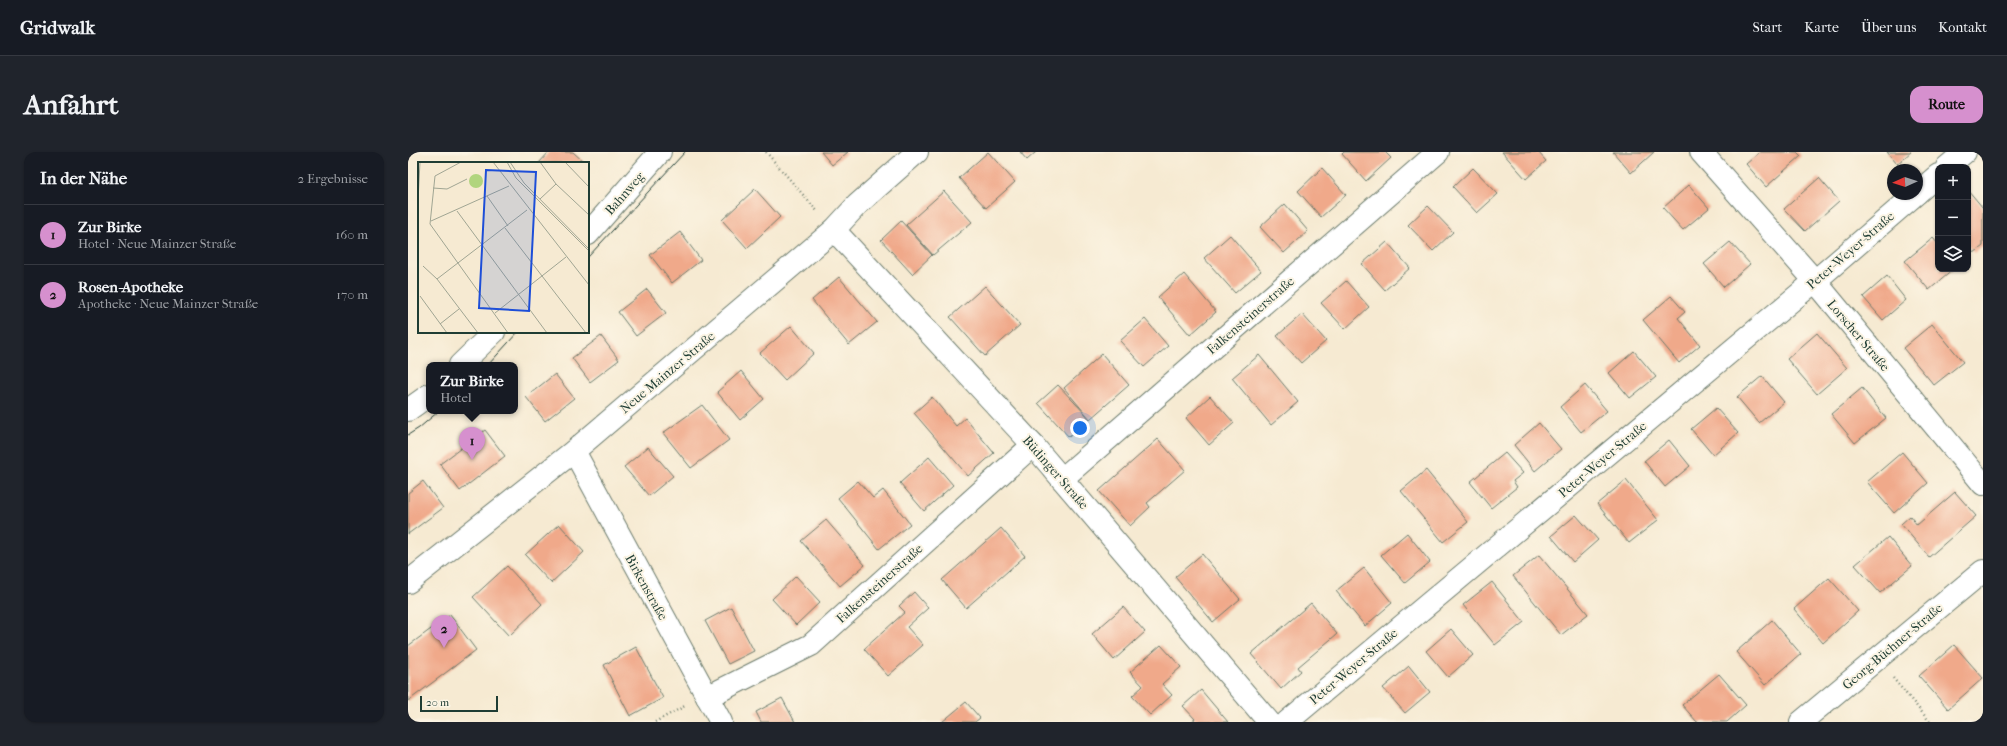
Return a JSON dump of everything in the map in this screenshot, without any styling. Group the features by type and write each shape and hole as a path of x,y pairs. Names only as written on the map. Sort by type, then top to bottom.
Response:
{"street":[{"name":"Bahnweg","path":"589,233 660,152"},
{"name":"Neue Mainzer Straße","path":"408,582 574,452 834,230 857,205 917,152"},
{"name":"Falkensteinerstraße","path":"1062,479 1438,152"},
{"name":"Lorscher Straße","path":"1701,152 1814,281 1983,484"},
{"path":"1950,164 1964,152"},
{"name":"Peter-Weyer-Straße","path":"1923,188 1935,178"},
{"name":"Peter-Weyer-Straße","path":"1287,722 1909,200"},
{"name":"Büdinger Straße","path":"834,230 1033,445 1269,722"},
{"path":"463,362 493,333"},
{"path":"408,410 426,397"},
{"name":"Falkensteinerstraße","path":"707,697 811,645 1033,445"},
{"name":"Birkenstraße","path":"574,452 721,722"},
{"name":"Georg-Büchner-Straße","path":"1801,722 1983,571"}],"path":[{"path":"766,152 818,213"},
{"path":"1877,658 1930,722"},
{"path":"655,722 707,697"}],"building":[{"path":"549,152 573,152 584,162 540,162"},
{"path":"821,152 848,152 832,165"},
{"path":"988,152 1015,182 986,208 959,178"},
{"path":"1020,152 1036,152 1027,160"},
{"path":"1344,152 1385,152 1391,158 1366,181 1342,154"},
{"path":"1502,152 1538,152 1546,161 1526,179"},
{"path":"1613,152 1654,152 1631,173"},
{"path":"1760,152 1797,152 1801,156 1766,187 1746,164"},
{"path":"1887,152 1911,152 1897,164"},
{"path":"1322,168 1346,195 1321,217 1298,191"},
{"path":"1473,168 1498,194 1477,213 1453,187"},
{"path":"1819,178 1839,201 1805,231 1784,209"},
{"path":"1689,185 1709,208 1683,230 1663,208"},
{"path":"755,189 780,217 747,248 722,220"},
{"path":"944,191 972,222 933,255 906,225"},
{"path":"1971,194 1983,208 1983,246 1974,253 1971,250"},
{"path":"1285,204 1308,231 1284,253 1260,227"},
{"path":"1428,206 1453,232 1433,251 1408,225"},
{"path":"901,221 932,255 912,274 881,240"},
{"path":"680,232 701,260 672,283 650,255"},
{"path":"1230,235 1261,271 1235,293 1204,258"},
{"path":"1933,238 1935,240 1935,272 1950,272 1929,290 1905,261"},
{"path":"1387,242 1410,268 1385,290 1362,264"},
{"path":"1730,242 1750,264 1724,287 1704,264"},
{"path":"1184,274 1216,312 1190,335 1158,297"},
{"path":"1887,276 1906,300 1883,320 1863,297"},
{"path":"839,277 877,322 849,345 812,300"},
{"path":"1346,281 1369,307 1345,329 1321,303"},
{"path":"985,286 1020,325 985,356 950,317"},
{"path":"647,289 666,313 636,336 618,312"},
{"path":"1671,296 1685,312 1678,318 1700,345 1679,363 1643,320"},
{"path":"1302,314 1326,341 1301,363 1277,336"},
{"path":"1145,319 1168,346 1144,367 1120,341"},
{"path":"1932,324 1963,362 1934,385 1903,348"},
{"path":"791,326 814,353 785,380 760,353"},
{"path":"1817,333 1847,368 1817,394 1787,359"},
{"path":"601,336 619,360 590,382 572,358"},
{"path":"1634,351 1656,377 1630,398 1609,373"},
{"path":"1102,354 1129,385 1090,419 1064,388"},
{"path":"1259,355 1298,402 1271,425 1232,378"},
{"path":"741,371 764,399 740,420 717,392"},
{"path":"555,374 574,398 545,421 526,397"},
{"path":"1762,376 1784,402 1759,423 1737,397"},
{"path":"1058,385 1090,419 1069,437 1038,403"},
{"path":"1585,385 1607,411 1581,432 1560,407"},
{"path":"1862,388 1886,418 1855,443 1831,414"},
{"path":"1210,396 1234,423 1209,445 1186,418"},
{"path":"932,397 956,426 965,418 994,453 968,476 914,413"},
{"path":"702,405 729,440 691,468 663,433"},
{"path":"1716,408 1738,433 1713,455 1691,429"},
{"path":"1539,423 1561,449 1535,471 1514,445"},
{"path":"485,430 505,456 460,491 440,464"},
{"path":"1158,439 1185,470 1147,503 1150,507 1130,526 1099,491"},
{"path":"1669,440 1690,466 1665,487 1644,461"},
{"path":"648,447 673,476 649,496 624,467"},
{"path":"1902,452 1928,483 1894,513 1867,482"},
{"path":"1505,453 1523,473 1513,481 1517,487 1491,508 1470,482"},
{"path":"929,457 953,485 924,511 900,483"},
{"path":"1426,470 1468,522 1443,542 1401,491"},
{"path":"1626,480 1658,520 1629,543 1597,504"},
{"path":"423,481 443,508 408,534 408,493"},
{"path":"858,481 873,498 883,490 910,524 879,549 838,498"},
{"path":"1955,492 1976,516 1929,557 1901,524 1910,516 1917,525"},
{"path":"1576,515 1598,540 1573,562 1551,536"},
{"path":"826,520 865,565 840,586 801,541"},
{"path":"559,524 584,552 551,583 525,555"},
{"path":"1001,528 1025,556 966,608 942,580"},
{"path":"1407,533 1430,562 1405,583 1381,555"},
{"path":"1888,537 1912,566 1880,593 1855,565"},
{"path":"1202,554 1240,599 1213,622 1175,577"},
{"path":"1539,555 1588,614 1561,635 1513,576"},
{"path":"507,566 542,604 509,636 473,597"},
{"path":"1364,568 1392,603 1365,626 1336,591"},
{"path":"796,576 820,602 796,625 772,599"},
{"path":"1829,578 1858,611 1823,643 1794,609"},
{"path":"1492,582 1524,622 1495,645 1463,605"},
{"path":"914,592 928,608 907,627 923,645 888,676 864,649 905,612 899,606"},
{"path":"1311,603 1337,634 1298,667 1301,671 1281,689 1251,654"},
{"path":"731,607 754,651 728,664 705,621"},
{"path":"1123,607 1145,632 1114,660 1092,634"},
{"path":"450,615 476,650 408,701 408,646"},
{"path":"1772,620 1801,654 1765,685 1736,652"},
{"path":"1451,629 1473,655 1448,677 1426,651"},
{"path":"1161,645 1181,667 1162,684 1172,695 1150,715 1132,696 1143,686 1130,672"},
{"path":"1954,645 1983,678 1948,709 1919,676"},
{"path":"636,647 663,698 630,716 604,665"},
{"path":"1409,666 1430,692 1405,713 1383,688"},
{"path":"1719,674 1746,705 1727,722 1697,722 1682,705"},
{"path":"1201,690 1228,722 1191,722 1195,719 1183,706"},
{"path":"782,698 795,722 761,722 756,712"},
{"path":"966,702 980,718 975,722 942,722"}],"tram line":[{"path":"589,256 685,152"},
{"path":"491,362 517,333"},
{"path":"408,435 435,414"}],"place":[{"name":"Zur Birke","path":"472,460"},
{"name":"Rosen-Apotheke","path":"444,648"}]}
